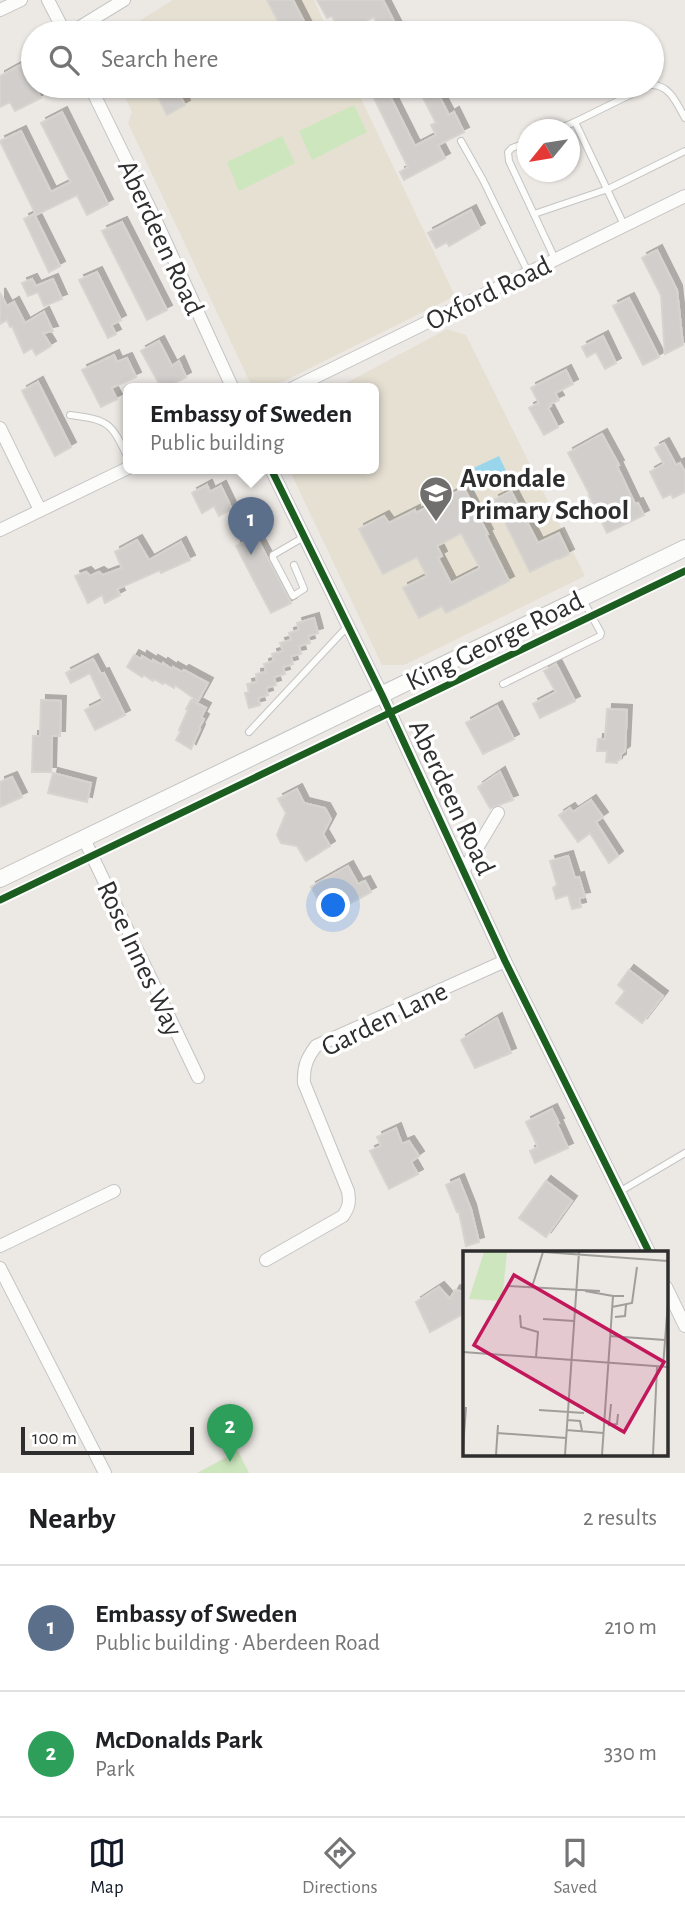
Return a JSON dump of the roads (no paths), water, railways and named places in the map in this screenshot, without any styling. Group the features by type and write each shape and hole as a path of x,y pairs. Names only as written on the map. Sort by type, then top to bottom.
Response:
{"main road":[{"name":"King George Road","path":"0,879 685,548"}],"street":[{"path":"0,10 21,0"},
{"path":"48,0 59,21"},
{"path":"90,21 124,0"},
{"name":"Aberdeen Road","path":"96,98 230,383"},
{"name":"Oxford Road","path":"303,383 685,196"},
{"path":"0,428 40,510"},
{"path":"0,530 123,470"},
{"name":"Aberdeen Road","path":"273,474 382,695 505,961 648,1251"},
{"path":"464,870 498,813"},
{"name":"Rose Innes Way","path":"84,839 198,1077"},
{"name":"Garden Lane","path":"267,1261 343,1216 350,1202 348,1191 304,1083 305,1064 316,1046 505,961"},
{"path":"0,1246 114,1191"},
{"path":"0,1268 6,1293 105,1473"},
{"path":"668,1291 685,1326"}],"lane":[{"path":"664,88 672,95 685,118"},
{"path":"580,120 625,98"},
{"path":"580,132 624,225"},
{"path":"461,141 528,272"},
{"path":"517,146 508,152 517,176"},
{"path":"534,214 608,189 685,151"},
{"path":"520,182 555,259"},
{"path":"70,415 101,420 116,433 123,448"},
{"path":"294,565 304,589 293,596 273,555 304,537"},
{"path":"503,684 600,636 601,633 582,598"},
{"path":"249,732 348,626"},
{"path":"619,1192 685,1153"}],"water":[{"path":"499,456 508,475 472,492 463,473"}],"place":[{"name":"Avondale Primary School","path":"436,523"},
{"name":"Embassy of Sweden","path":"251,555"},
{"name":"McDonalds Park","path":"230,1462"}]}
